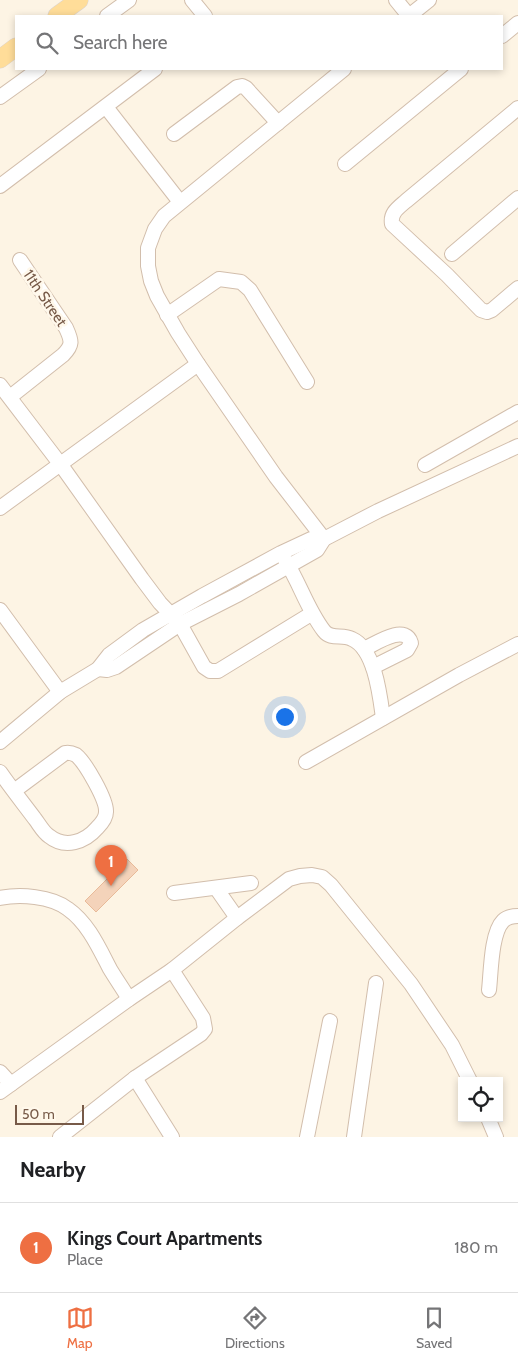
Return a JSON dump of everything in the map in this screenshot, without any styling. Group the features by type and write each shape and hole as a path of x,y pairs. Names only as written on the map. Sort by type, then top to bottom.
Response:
{"main road":[{"path":"58,15 79,0"},
{"path":"0,59 15,48"}],"street":[{"path":"108,15 129,0"},
{"path":"192,0 204,15"},
{"path":"396,0 408,15"},
{"path":"410,15 429,0"},
{"path":"503,35 518,23"},
{"path":"0,97 39,70"},
{"path":"0,186 154,70"},
{"path":"324,539 276,477 198,364 167,315 151,281 148,266 148,248 155,229 164,216 343,70"},
{"path":"345,164 461,70"},
{"path":"174,134 237,86 246,88 278,123"},
{"path":"106,107 180,202"},
{"path":"518,108 406,201 395,211 392,217 392,224 447,275 481,310 487,312 492,310 518,288"},
{"path":"452,254 518,198"},
{"name":"11th Street","path":"10,398 63,354 71,344 70,335 66,328 20,260"},
{"path":"167,315 219,279 241,282 250,290 308,382"},
{"path":"1,505 61,465 198,364"},
{"path":"0,385 61,465 142,579 180,624 207,670 215,672 311,614"},
{"path":"425,465 518,412"},
{"path":"0,742 60,692 98,669 117,648 170,613 281,553 311,539 324,539 378,511 518,446"},
{"path":"98,669 107,670 116,667 180,624 317,550 324,539"},
{"path":"281,553 311,614 326,633 331,636 353,639 364,649 378,683 383,718"},
{"path":"0,610 60,692"},
{"path":"364,649 393,635 407,635 410,639 411,643 407,650 373,667"},
{"path":"306,762 459,675 518,644"},
{"path":"0,772 14,792 49,837 66,843 82,840 102,823 106,814 106,803 99,789 78,758 72,753 65,753 14,792"},
{"path":"0,1072 5,1088 172,970 237,918 289,880 300,876 312,875 322,877 331,885 411,984 452,1045 468,1077"},
{"path":"174,893 251,884"},
{"path":"216,888 237,918"},
{"path":"0,898 21,896 39,898 55,902 67,908 91,934 129,999"},
{"path":"489,990 493,944 497,933 502,921 508,917 518,916"},
{"path":"60,1137 135,1078 205,1030 203,1018 172,970"},
{"path":"354,1137 376,983"},
{"path":"307,1137 330,1021"},
{"path":"135,1078 172,1137"},
{"path":"490,1122 496,1137"}],"building":[{"path":"127,859 138,870 96,912 85,901"}],"place":[{"name":"Kings Court Apartments","path":"111,886"}]}
